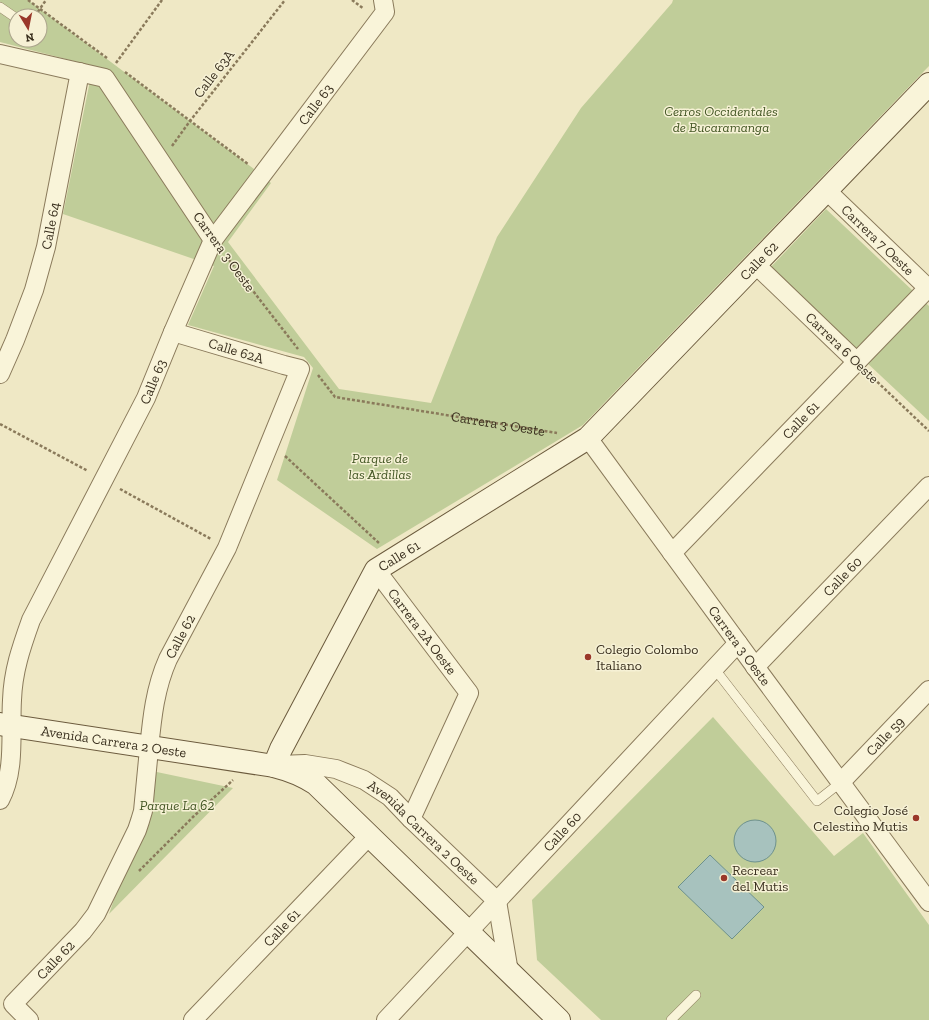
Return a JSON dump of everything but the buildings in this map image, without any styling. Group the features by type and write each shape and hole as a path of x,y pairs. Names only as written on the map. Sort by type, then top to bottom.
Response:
{"street":[{"name":"Calle 63","path":"0,800 4,793 11,765 6,725 12,700 14,674 31,620 146,398 213,240 385,12 383,0"},
{"path":"0,54 80,72 110,71"},
{"name":"Carrera 3 Oeste","path":"110,71 161,161 213,240"},
{"name":"Calle 64","path":"0,374 16,340 32,297 46,247 80,72"},
{"name":"Calle 62","path":"588,438 929,84"},
{"name":"Carrera 7 Oeste","path":"826,190 929,288"},
{"name":"Carrera 6 Oeste","path":"755,264 857,362"},
{"name":"Calle 61","path":"672,553 929,288"},
{"name":"Calle 62A","path":"173,332 300,369"},
{"name":"Calle 62","path":"29,1020 13,1004 83,931 96,914 140,821 143,811 151,724 158,685 162,672 227,548 300,369"},
{"name":"Carrera 3 Oeste","path":"588,438 929,902"},
{"name":"Calle 61","path":"274,766 281,749 376,570 588,438"},
{"name":"Calle 60","path":"755,667 929,486"},
{"name":"Carrera 2A Oeste","path":"376,570 469,693 411,819"},
{"name":"Calle 60","path":"386,1020 738,643"},
{"name":"Calle 59","path":"840,782 929,690"},
{"name":"Avenida Carrera 2 Oeste","path":"6,725 252,762 293,771 307,778 316,784 559,1020"},
{"name":"Avenida Carrera 2 Oeste","path":"274,766 305,764 336,769 364,780 390,797 497,901"},
{"name":"Calle 61","path":"193,1020 369,836"},
{"path":"497,901 509,972"}],"lane":[{"path":"714,668 817,801 840,782"},
{"path":"671,1020 696,995"}],"path":[{"path":"28,0 39,8"},
{"path":"110,71 162,0"},
{"name":"Calle 63A","path":"161,161 190,121 285,0"},
{"path":"48,16 110,71 190,121 262,175"},
{"name":"Carrera 3 Oeste","path":"213,240 299,351"},
{"name":"Carrera 6 Oeste","path":"857,362 929,431"},
{"name":"Carrera 3 Oeste","path":"317,374 335,396 557,433"},
{"path":"270,442 395,558"},
{"path":"134,876 194,816 252,762"}],"green space":[{"name":"Cerros Occidentales de Bucaramanga","path":"0,0 28,0 39,8 8,8 8,44 0,42"},
{"name":"Cerros Occidentales de Bucaramanga","path":"673,0 929,0 929,66 583,425 377,549 277,480 313,368 304,357 188,325 214,266 63,214 93,66 23,48 48,48 48,15 271,183 228,242 339,389 431,403 497,237 581,108"},
{"path":"826,209 929,306 929,421 768,270"},
{"name":"Recrear del Mutis","path":"713,717 834,856 863,833 929,925 929,1020 601,1020 537,960 532,900"},
{"name":"Parque La 62","path":"152,771 233,788 109,914 124,871"}],"water":[{"path":"755,820 770,826 776,841 770,856 755,862 740,856 734,841 740,826"},
{"path":"710,855 764,907 732,939 678,887"}],"place":[{"name":"Colegio Colombo Italiano","path":"588,657"},
{"name":"Colegio José Celestino Mutis","path":"916,818"},
{"name":"Recrear del Mutis","path":"724,878"}],"park label":[{"name":"Parque de las Ardillas","path":"380,466"}]}
